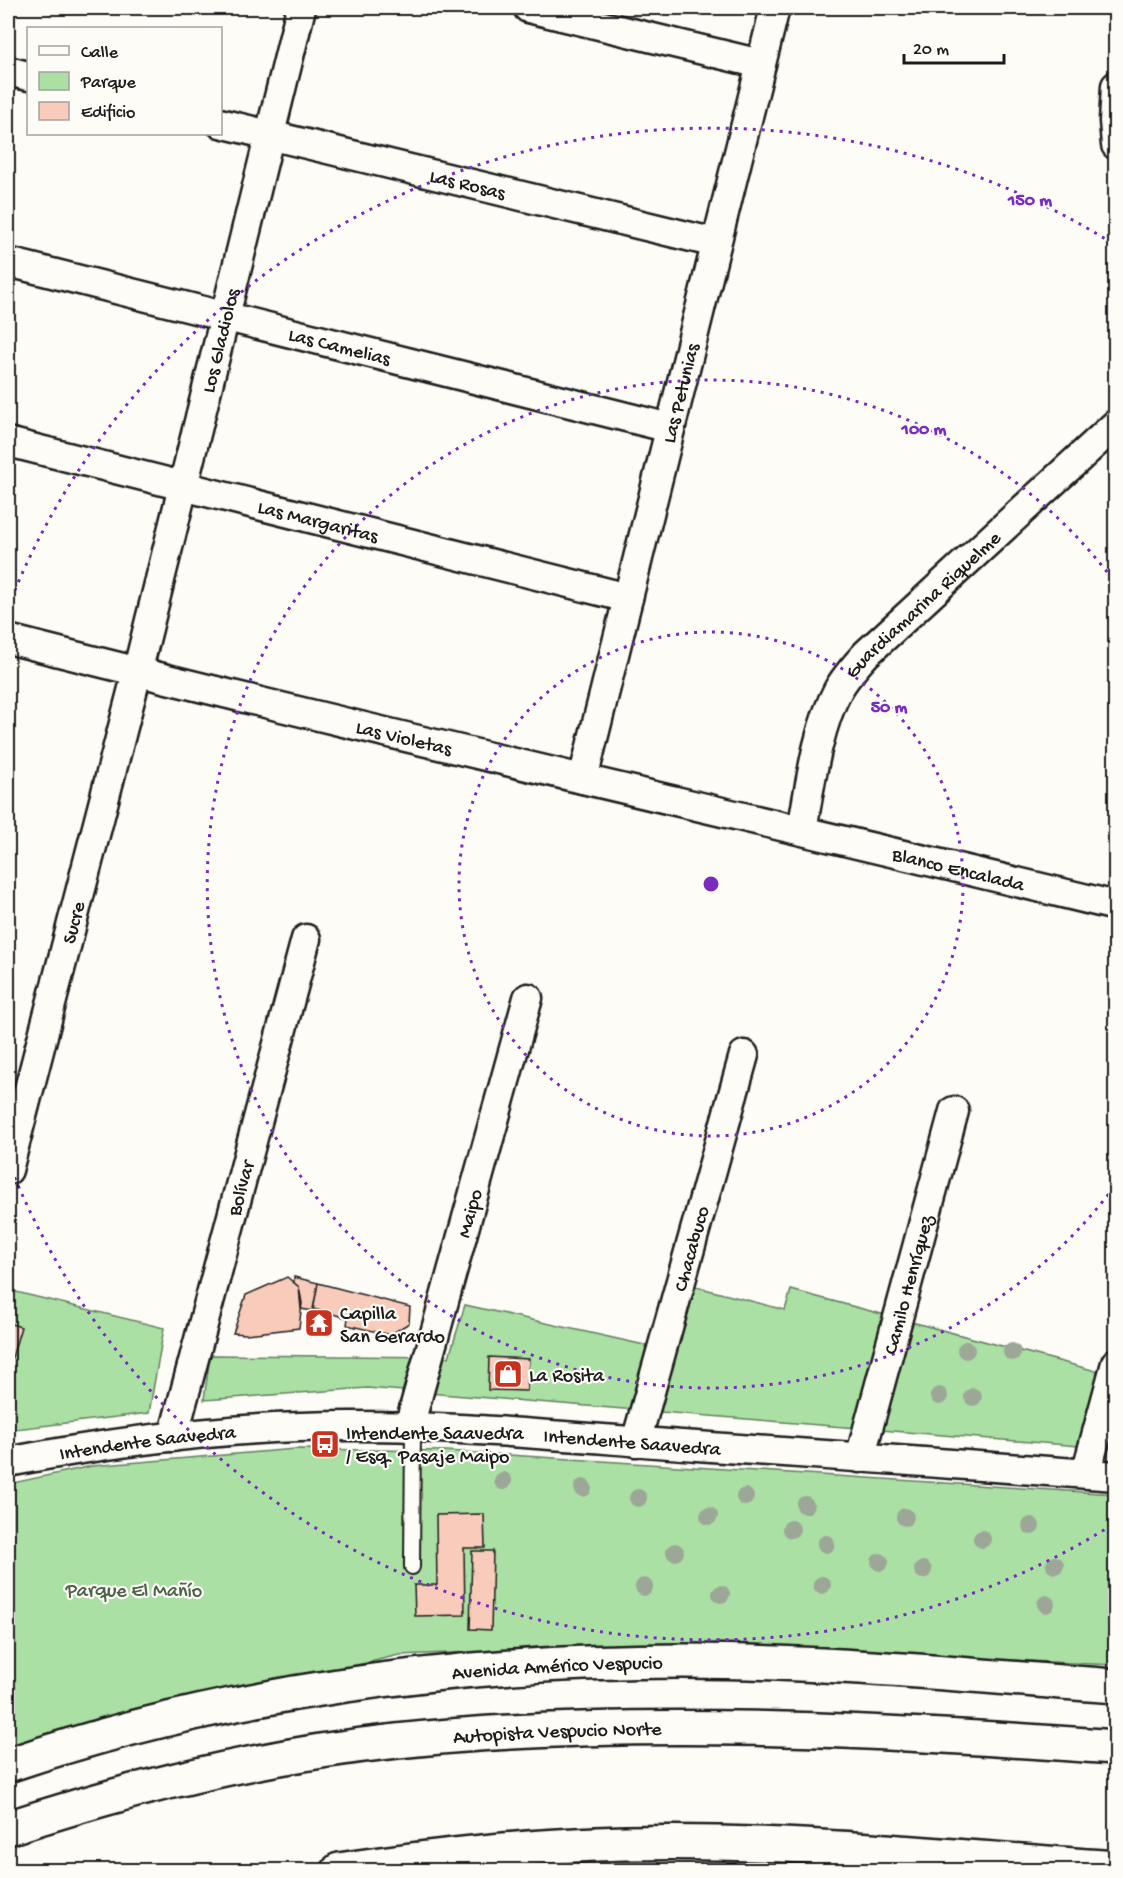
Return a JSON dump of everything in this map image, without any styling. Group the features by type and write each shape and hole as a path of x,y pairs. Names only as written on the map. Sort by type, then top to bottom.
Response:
{"main road":[{"name":"Avenida Américo Vespucio","path":"8,1765 87,1741 238,1704 390,1679 489,1669 587,1663 684,1661 759,1663 1116,1686"},
{"name":"Autopista Vespucio Norte","path":"8,1828 126,1792 266,1762 395,1741 502,1732 633,1728 757,1728 891,1732 1116,1747"},
{"path":"339,1870 493,1851 626,1843 826,1848 1116,1868"}],"street":[{"name":"Los Gladiolos","path":"137,672 301,8"},
{"path":"528,8 761,64"},
{"name":"Las Petunias","path":"583,779 775,8"},
{"path":"8,71 27,76"},
{"path":"1116,86 1114,122 1116,146"},
{"name":"Las Rosas","path":"222,123 716,243"},
{"name":"Las Camelias","path":"8,262 670,428"},
{"name":"Guardiamarina Riquelme","path":"802,830 828,712 838,689 851,671 875,646 1116,424"},
{"name":"Las Margaritas","path":"8,442 628,598"},
{"name":"Las Violetas","path":"8,639 137,672 802,830"},
{"name":"Sucre","path":"8,1170 137,672"},
{"name":"Blanco Encalada","path":"802,830 1116,906"},
{"name":"Bolívar","path":"173,1437 306,939"},
{"name":"Maipo","path":"411,1427 528,998"},
{"name":"Chacabuco","path":"636,1442 744,1055"},
{"name":"Camilo Henríquez","path":"860,1458 954,1111"},
{"path":"1086,1473 1116,1363"},
{"name":"Intendente Saavedra","path":"8,1462 93,1446 173,1437 292,1428 411,1427 1116,1476"}],"lane":[{"path":"411,1427 412,1567"}],"green space":[{"path":"693,1286 785,1310 791,1290 1115,1376 1115,1449 367,1388 204,1400 210,1355 449,1357 465,1305 676,1352"},
{"path":"8,1290 164,1328 149,1413 8,1430"},
{"name":"Parque El Mañío","path":"296,1449 446,1451 1115,1494 1115,1665 674,1644 399,1655 8,1749 8,1484 92,1466"}],"building":[{"path":"287,1277 299,1287 302,1303 299,1328 246,1334 233,1333 246,1295"},
{"path":"294,1277 318,1283 313,1311 301,1309 299,1287 294,1283"},
{"path":"318,1283 410,1307 409,1323 390,1335 347,1325 348,1318 313,1309"},
{"path":"8,1323 21,1327 11,1361 8,1360"},
{"name":"La Rosita","path":"489,1357 529,1359 527,1391 488,1390"},
{"path":"484,1514 485,1548 464,1548 465,1615 415,1616 414,1585 437,1585 436,1515"},
{"path":"472,1551 493,1551 491,1630 470,1629"}],"place":[{"name":"Capilla San Gerardo","path":"319,1323"},
{"name":"La Rosita","path":"508,1374"},
{"name":"Intendente Saavedra / Esq. Pasaje Maipo","path":"325,1444"}]}
